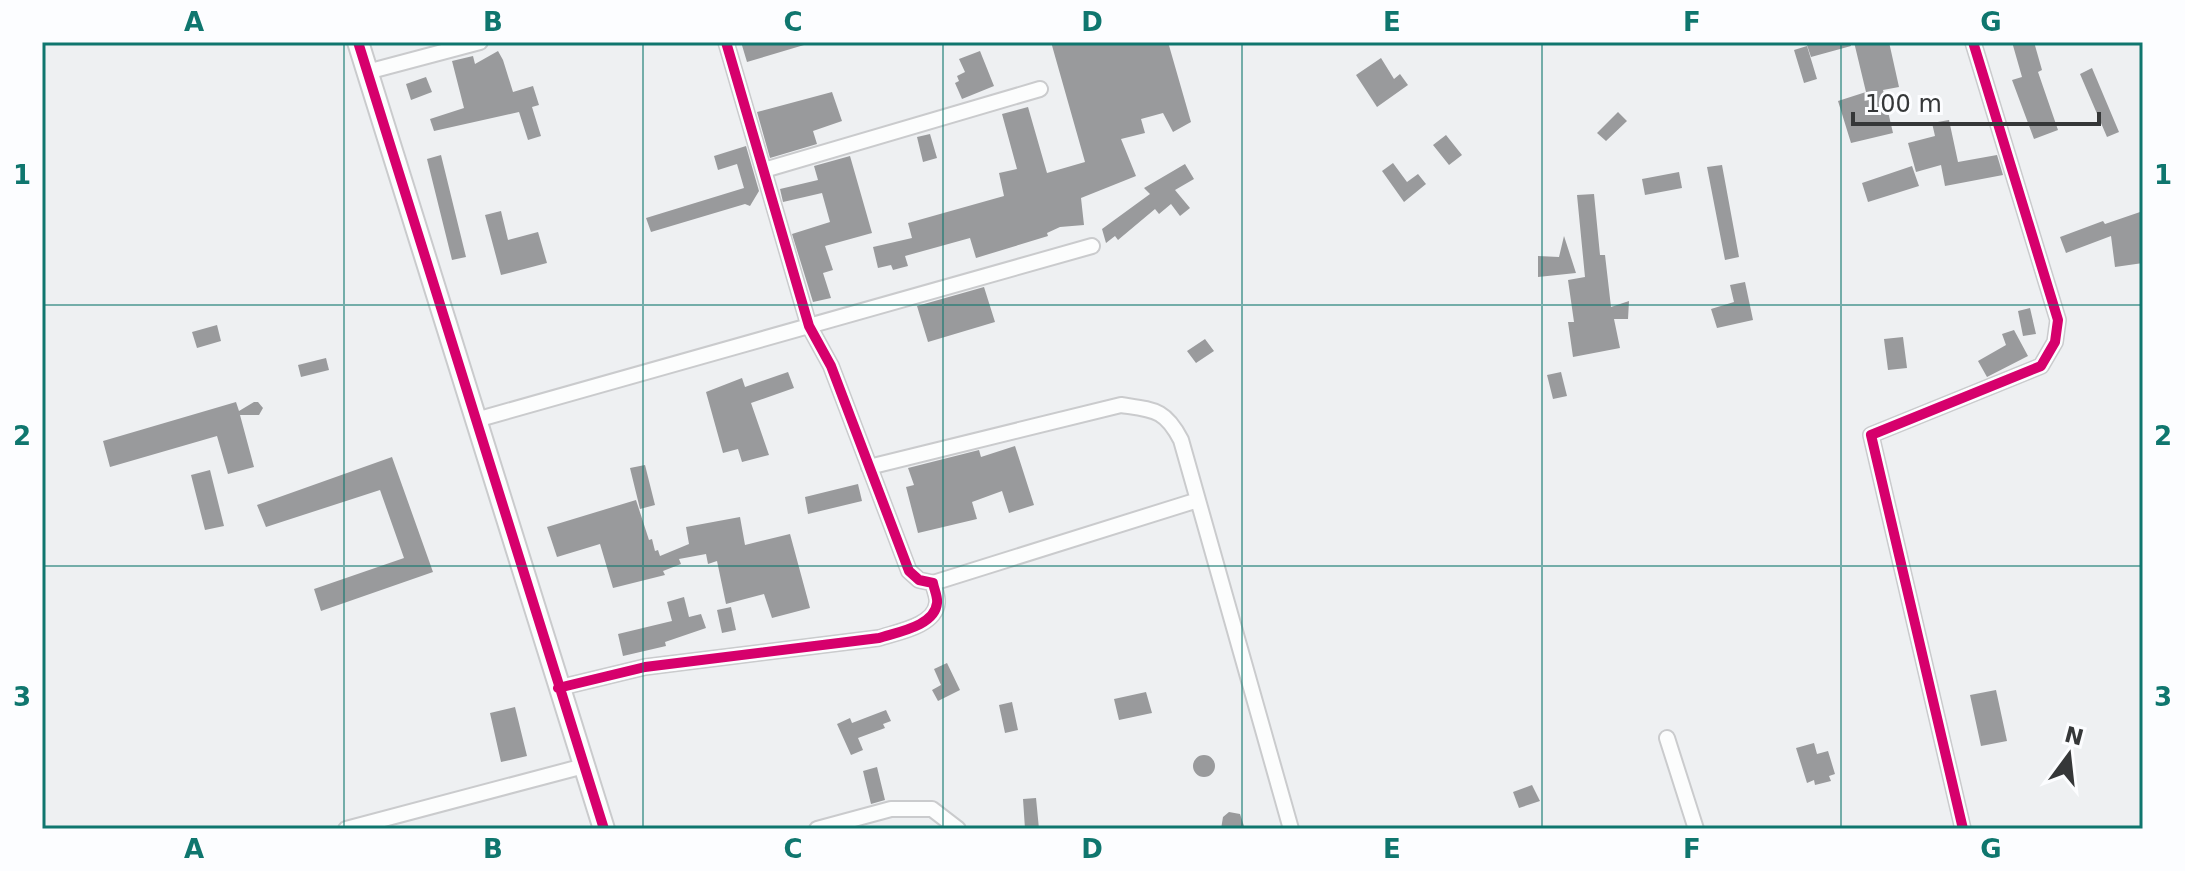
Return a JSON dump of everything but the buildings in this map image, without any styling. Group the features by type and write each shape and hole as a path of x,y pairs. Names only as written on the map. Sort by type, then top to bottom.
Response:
{"street":[{"path":"358,42 604,829"},
{"path":"367,72 480,42"},
{"path":"726,42 809,326 831,366 909,571 919,580 933,583 1198,500"},
{"path":"1963,829 1871,435 2041,366 2055,342 2058,320 1973,42"},
{"path":"764,170 1040,89"},
{"path":"476,420 1092,246"},
{"path":"869,467 1121,405 1149,409 1170,419 1181,440 1291,829"},
{"path":"558,688 645,667 879,638 932,617 937,603 933,583"},
{"path":"1667,738 1696,829"},
{"path":"346,829 584,766"},
{"path":"817,829 891,809 932,809 958,829"}],"cycle path":[{"path":"358,42 604,829"},
{"path":"558,688 645,667 879,638 923,623 935,611 937,603 933,583 919,580 909,571 831,366 809,326 726,42"},
{"path":"1963,829 1871,435 2041,366 2055,342 2058,320 1973,42"}]}
